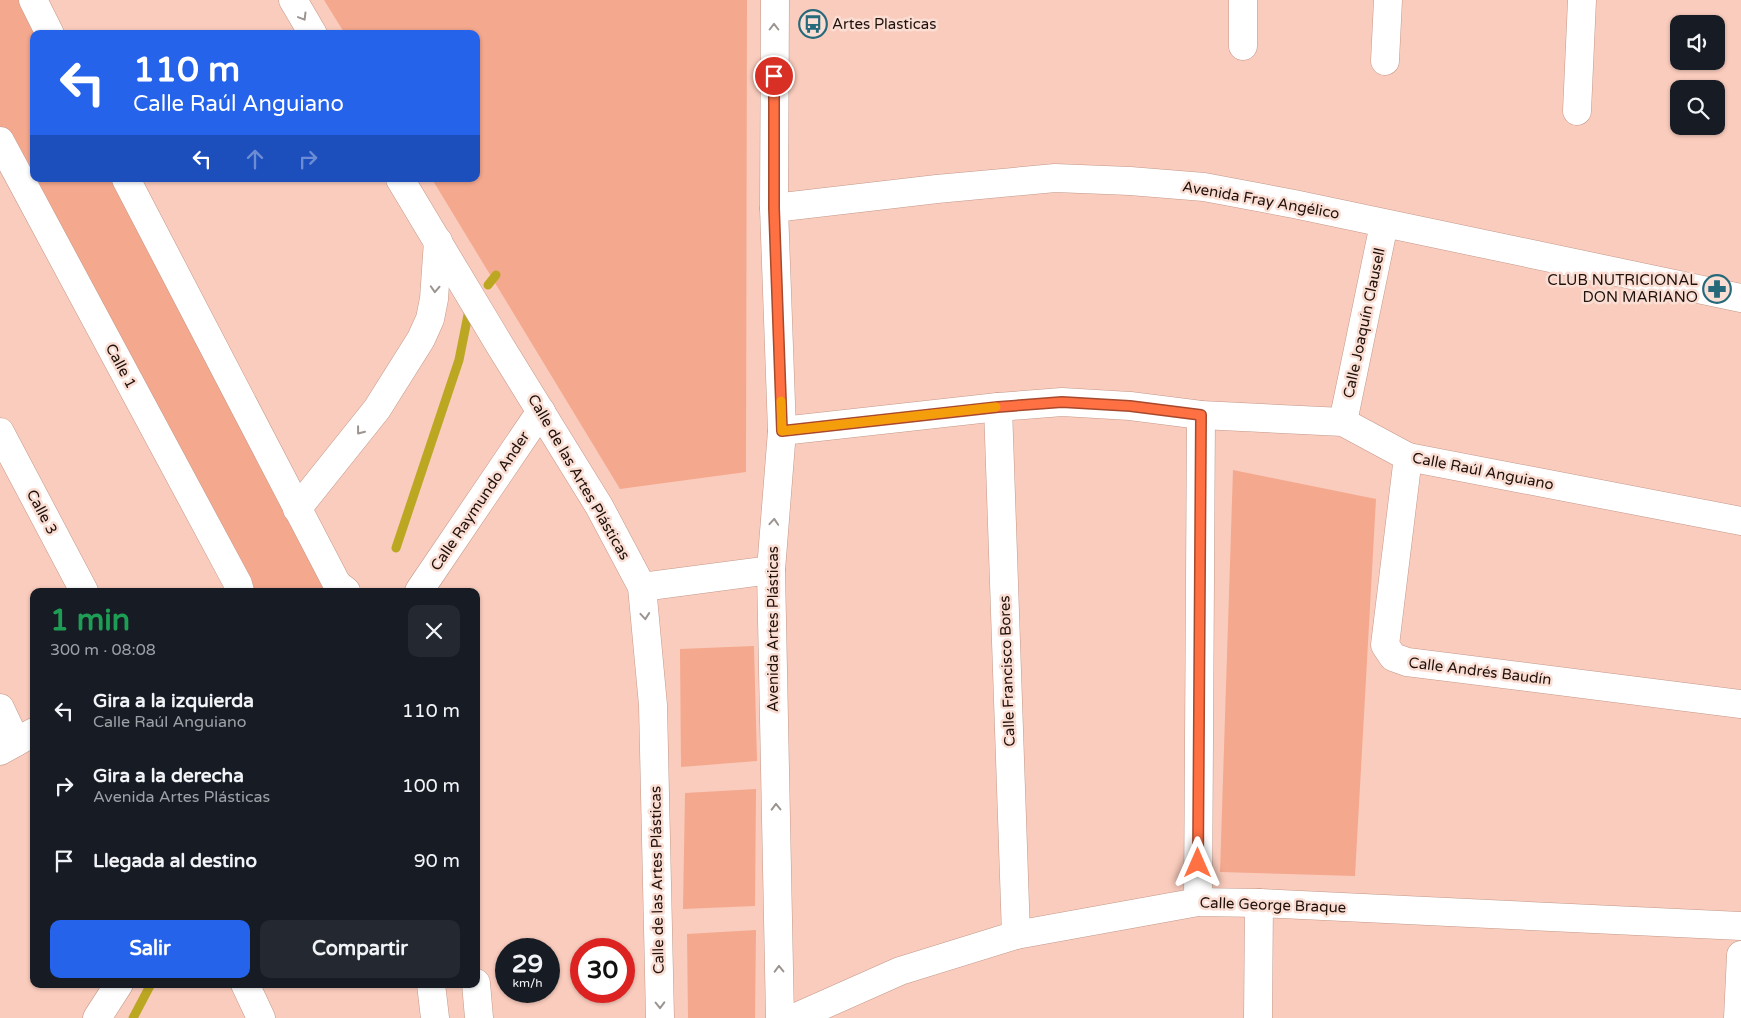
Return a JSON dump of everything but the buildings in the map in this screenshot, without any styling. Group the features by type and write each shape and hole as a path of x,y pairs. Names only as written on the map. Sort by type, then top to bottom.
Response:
{"street":[{"path":"33,0 48,30"},
{"path":"293,0 311,30"},
{"name":"Avenida Artes Plásticas","path":"774,0 774,208 782,431 771,570 780,1018"},
{"path":"1243,0 1243,46"},
{"path":"1385,61 1388,0"},
{"path":"1577,111 1582,0"},
{"name":"Calle 1","path":"0,141 239,588"},
{"name":"Avenida Fray Angélico","path":"774,208 937,189 1055,178 1204,187 1294,204 1741,298"},
{"path":"128,182 338,588"},
{"name":"Calle de las Artes Plásticas","path":"402,182 599,506 642,588 653,705 660,1018"},
{"name":"Calle Joaquín Clausell","path":"1343,422 1384,224"},
{"path":"298,509 377,409 421,339 430,319 434,299 438,241"},
{"name":"Calle Raúl Anguiano","path":"782,431 998,407 1062,402 1130,406 1201,415 1343,422 1408,457 1741,521"},
{"name":"Calle Francisco Bores","path":"998,407 1016,935"},
{"name":"Calle Raymundo Ander","path":"421,588 541,410"},
{"path":"1198,902 1201,415"},
{"name":"Calle 3","path":"0,432 82,588"},
{"name":"Calle Andrés Baudín","path":"1408,457 1385,645 1392,657 1406,662 1741,704"},
{"path":"642,588 771,570"},
{"path":"0,708 17,742"},
{"name":"Calle George Braque","path":"794,1018 900,971 1016,935 1198,902 1259,902 1741,926"},
{"path":"1258,1018 1259,902"},
{"path":"1738,1018 1741,955"},
{"path":"97,1018 116,988"},
{"path":"247,988 261,1018"},
{"path":"431,988 435,1018"},
{"path":"476,988 479,1018"}],"shaded area":[{"path":"0,0 30,0 45,30 30,30 30,182 122,182 326,588 242,588 0,134"},
{"path":"324,0 747,0 746,472 620,489 434,182 480,182 480,30 343,30"},
{"path":"1233,470 1376,499 1355,876 1220,872"},
{"path":"754,646 757,761 681,767 680,649"},
{"path":"756,789 755,906 683,909 685,793"},
{"path":"756,930 755,1018 688,1018 687,934"}],"waterway":[{"path":"488,285 496,275"},
{"path":"396,548 459,360 469,310"},
{"path":"133,1018 149,988"}],"slow traffic":[{"path":"781,401 782,431 996,407"}],"place":[{"name":"Artes Plasticas","path":"813,24"},
{"name":"CLUB NUTRICIONAL DON MARIANO","path":"1717,289"}],"route":[{"path":"774,76 774,208 782,431 998,407 1062,402 1130,406 1201,415 1198,863"}]}
